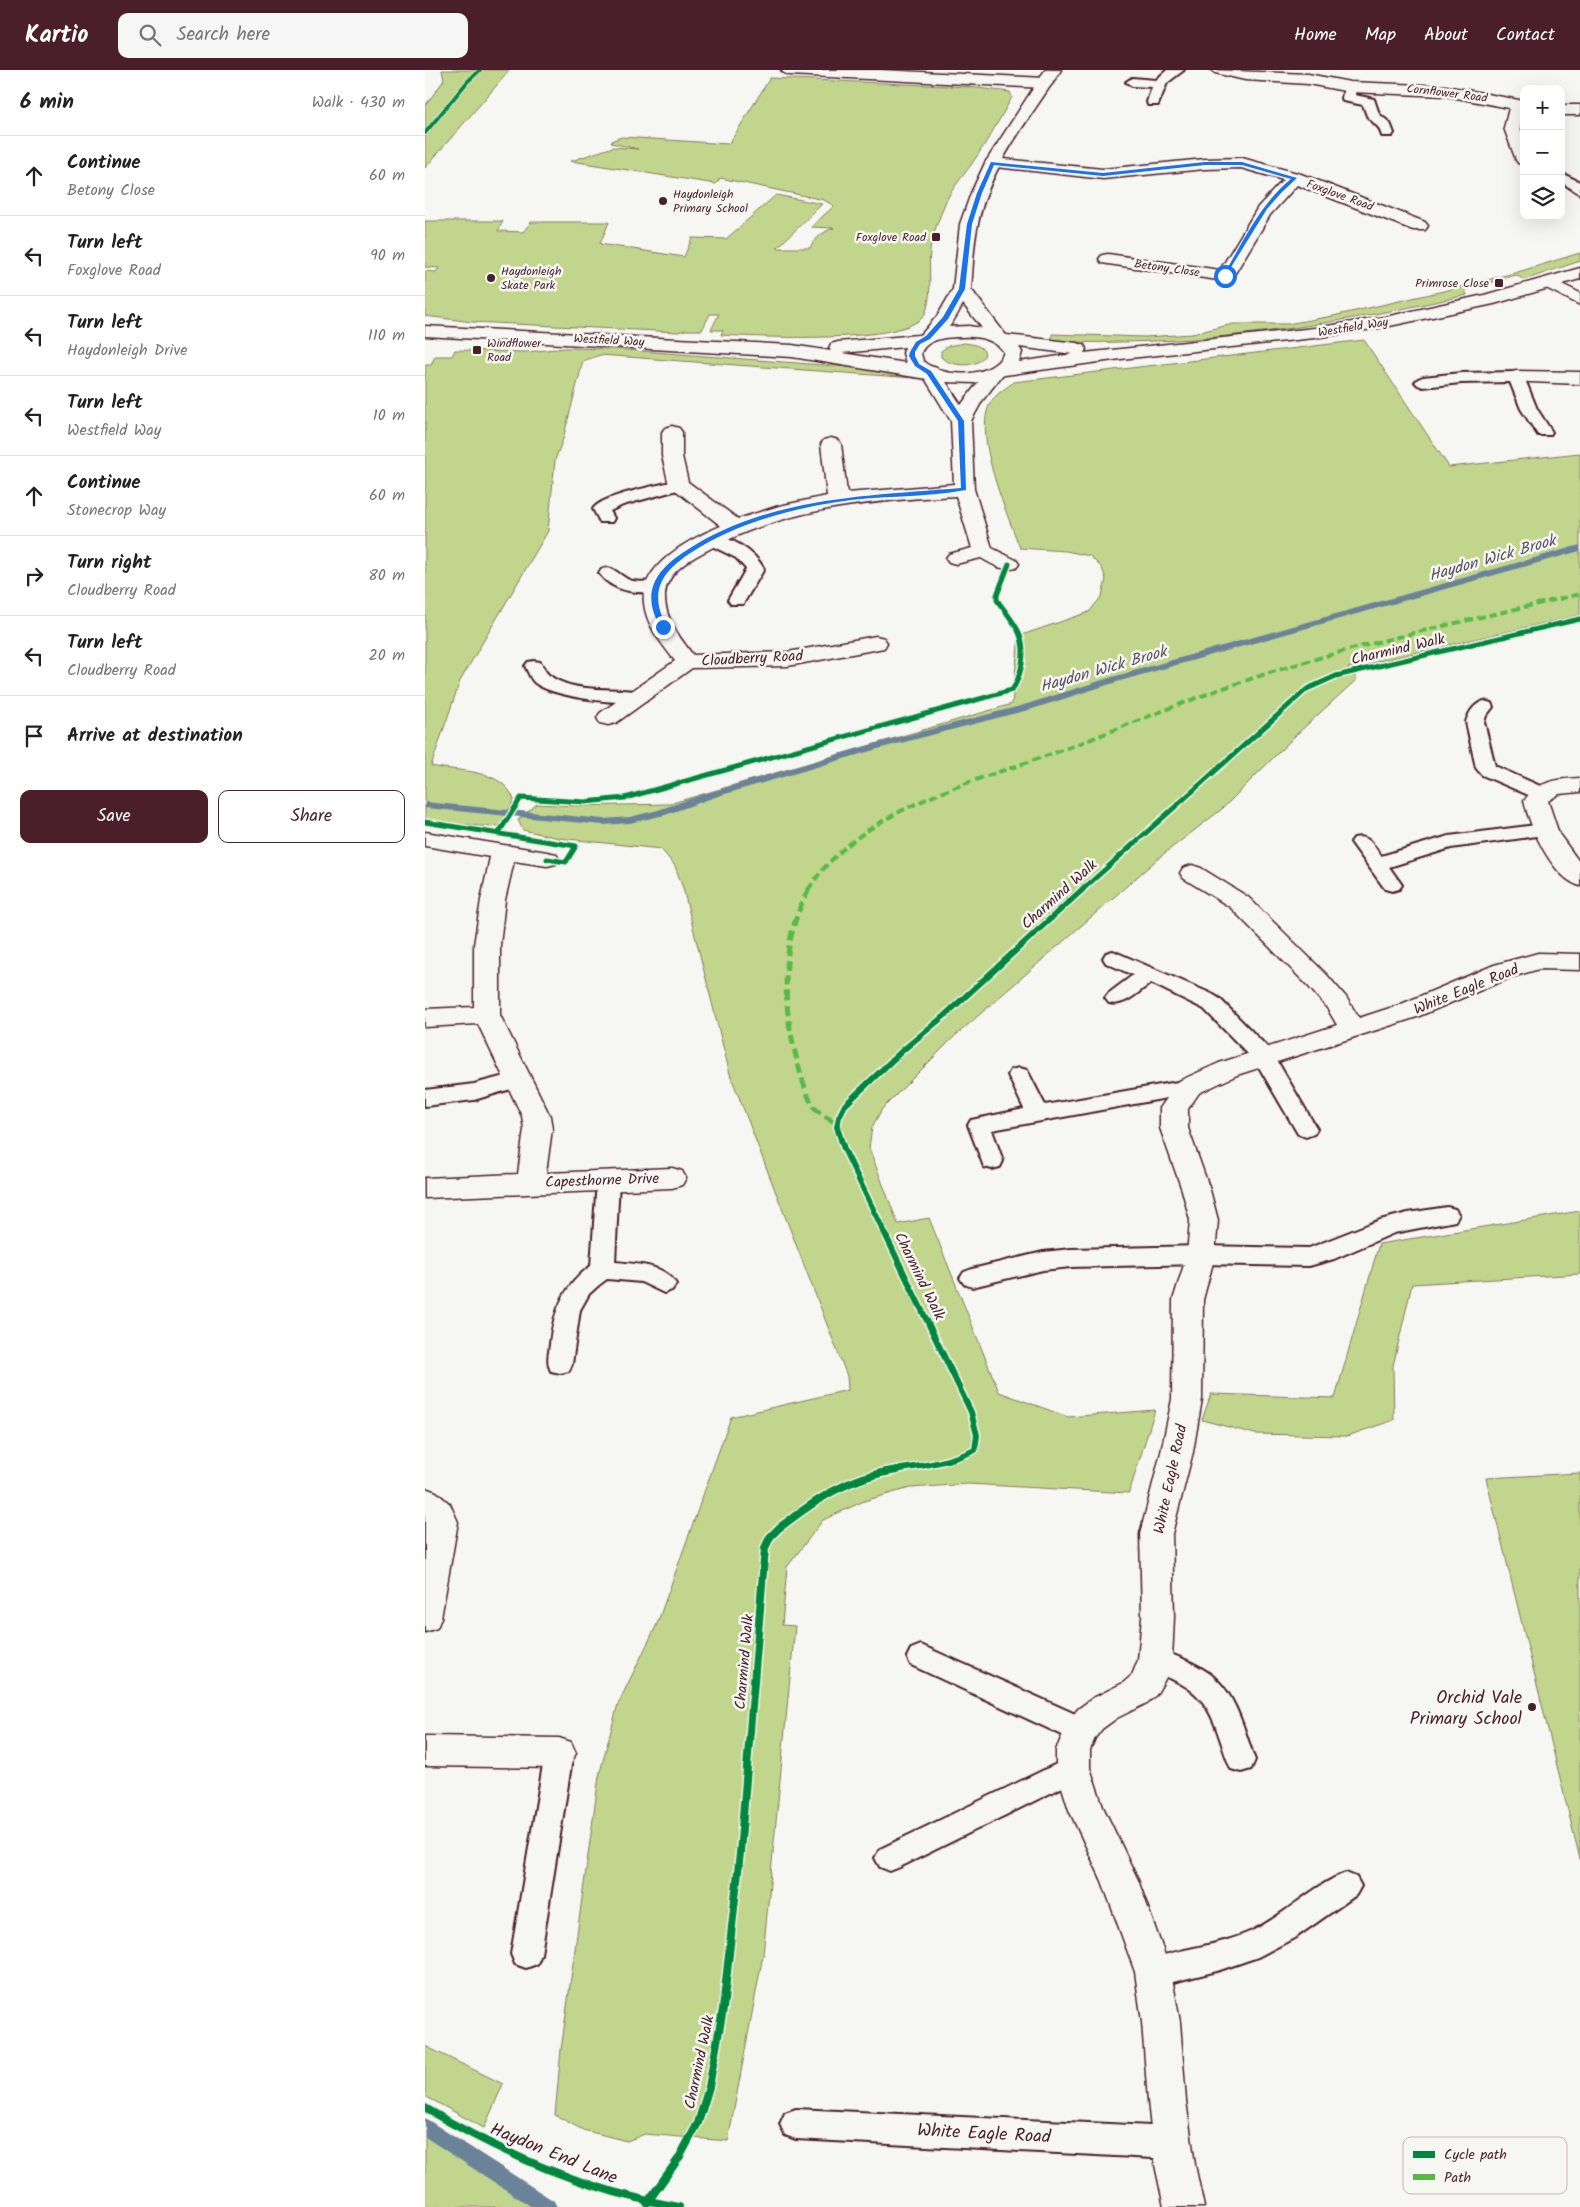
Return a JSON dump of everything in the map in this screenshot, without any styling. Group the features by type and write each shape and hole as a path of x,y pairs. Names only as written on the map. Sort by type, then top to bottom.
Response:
{"street":[{"path":"789,70 1049,77"},
{"name":"Cornflower Road","path":"1220,70 1245,75 1308,78 1350,87 1446,91 1520,106"},
{"path":"983,551 964,489 961,421 929,372 917,365 912,356 915,347 946,318 962,289 969,224 976,201 993,163 1049,77"},
{"path":"1520,106 1512,128 1520,149"},
{"path":"1565,110 1580,110"},
{"name":"Foxglove Road","path":"993,163 1103,174 1205,164 1242,163 1295,178 1419,226"},
{"name":"Betony Close","path":"1107,260 1225,276 1265,208 1280,190 1295,178"},
{"name":"Westfield Way","path":"425,331 793,351 962,378 1121,353 1337,329 1466,305 1550,283 1580,273"},
{"path":"1550,283 1580,300"},
{"path":"961,421 974,400 997,371 1013,359 1013,352 1010,346 972,305 962,289"},
{"name":"Westfield Way","path":"793,351 925,338 947,332 969,331 1002,339 1047,346 1121,353"},
{"path":"1516,377 1580,378"},
{"path":"652,433 678,431 672,456 679,485 734,526"},
{"path":"831,444 838,500"},
{"path":"656,586 669,565 710,538 734,526 784,511 838,500 964,489"},
{"path":"956,558 983,551 1009,564"},
{"name":"Cloudberry Road","path":"656,586 654,602 657,615 687,662"},
{"name":"Cloudberry Road","path":"608,718 687,662 788,659 876,643"},
{"path":"1580,785 1540,793 1536,801 1544,830 1554,849 1580,878"},
{"path":"425,839 547,859"},
{"name":"Capesthorne Drive","path":"504,851 493,900 487,945 487,1015 537,1116 538,1129 531,1183"},
{"path":"1192,873 1239,902 1318,980 1337,1003 1353,1029"},
{"name":"White Eagle Road","path":"1184,2207 1172,2143 1161,2022 1153,1972 1120,1880 1087,1810 1073,1768 1073,1750 1081,1730 1090,1718 1135,1693 1144,1685 1151,1674 1155,1660 1158,1618 1156,1534 1177,1452 1187,1399 1188,1300 1201,1255 1204,1220 1196,1190 1174,1128 1175,1108 1189,1087 1228,1069 1408,1012 1503,971 1538,961 1578,957"},
{"path":"425,1018 487,1015"},
{"name":"Capesthorne Drive","path":"425,1188 672,1178"},
{"path":"425,1501 439,1513 442,1522 425,1618"},
{"path":"425,1751 559,1753"}],"lane":[{"path":"1153,102 1158,84 1168,74 1178,70"},
{"path":"1132,82 1158,84"},
{"path":"1350,87 1349,98 1369,102 1373,116 1385,126 1387,133"},
{"path":"1565,177 1580,179"},
{"path":"1565,178 1580,190"},
{"path":"1423,382 1461,378 1516,377 1529,409 1544,432"},
{"path":"606,518 601,509 617,501 679,485"},
{"path":"710,538 753,562 755,569 737,600"},
{"path":"609,573 618,583 641,588 656,586"},
{"path":"534,666 541,679 560,687 616,697 639,697"},
{"path":"1484,708 1477,715 1475,722 1486,768 1494,774 1540,793"},
{"path":"1377,864 1449,842 1544,830"},
{"path":"1361,842 1392,885"},
{"path":"1113,958 1205,999 1264,1057 1306,1129"},
{"path":"1116,998 1149,974"},
{"path":"1019,1075 1038,1114"},
{"path":"425,1098 474,1092 520,1080"},
{"name":"White Eagle Road","path":"992,1161 979,1125 1189,1087"},
{"path":"603,1270 608,1180"},
{"path":"972,1278 1043,1261 1071,1258 1201,1255 1309,1257 1326,1254 1370,1233 1394,1225 1447,1215"},
{"path":"560,1364 565,1320 569,1304 578,1289 589,1278 603,1270 647,1274 664,1284"},
{"path":"921,1657 1081,1730"},
{"path":"1155,1660 1181,1672 1211,1691 1221,1709 1241,1760"},
{"path":"526,1954 559,1753"},
{"path":"890,1858 1073,1768"},
{"path":"1153,1972 1209,1960 1240,1950 1276,1934 1346,1886"},
{"name":"White Eagle Road","path":"795,2124 1172,2143"}],"green space":[{"path":"442,70 510,70 425,168 425,106 444,80"},
{"path":"770,78 970,87 1010,92 1012,97 997,123 977,157 953,188 945,203 934,232 930,250 930,291 927,307 925,314 913,324 891,331 862,335 764,337 721,335 723,330 711,330 719,314 710,314 702,330 678,332 473,322 425,316 425,271 436,272 439,268 425,267 425,221 503,221 498,231 523,232 531,222 609,222 600,244 684,257 692,238 726,239 776,195 822,204 777,248 810,248 820,236 834,228 811,227 834,206 824,200 720,178 716,184 571,161 613,147 638,149 611,143 613,140 622,137 729,144"},
{"path":"1580,253 1580,261 1524,280 1516,275 1465,290 1467,295 1331,322 1193,339 1123,342 1052,342 1052,334 1145,337 1192,334 1233,324 1287,324 1333,316 1448,290 1518,272"},
{"path":"1364,340 1449,467 1580,453 1580,615 1348,668 1357,679 1298,733 1222,809 1161,856 955,1036 882,1109 872,1127 869,1148 898,1224 929,1218 999,1392 1068,1417 1155,1410 1129,1493 968,1484 910,1488 864,1501 823,1520 787,1567 782,1625 795,1626 763,1955 728,2141 645,2134 627,2141 583,2130 555,2115 561,2050 599,1776 618,1704 657,1624 731,1417 848,1390 847,1376 730,1074 683,888 675,866 661,849 559,838 523,830 518,820 537,804 577,806 669,804 1012,704 1019,636 1089,612 1102,596 1106,579 1102,568 1090,556 1066,551 1020,548 1000,494 988,450 985,430 987,412 993,399 1014,382"},
{"path":"964,343 982,349 985,354 982,359 965,365 951,363 941,357 941,351 948,346"},
{"path":"566,348 614,349 875,369 907,372 927,379 600,355 583,361 563,439 555,460 548,531 460,681 431,766 479,773 490,777 500,782 514,800 500,825 492,827 425,821 425,365 431,365 435,356 452,356 455,350 526,352"},
{"path":"1580,1211 1580,1274 1412,1284 1393,1366 1394,1420 1347,1436 1255,1434 1202,1420 1211,1394 1335,1398 1379,1244"},
{"path":"1580,1473 1580,1859 1486,1478"},
{"path":"425,2046 503,2084 484,2128 425,2096"},
{"path":"425,2129 493,2171 546,2199 554,2207 425,2207"}],"waterway":[{"name":"Haydon Wick Brook","path":"425,805 603,822 630,820 661,813 711,795 870,748 1028,707 1116,679 1580,548"},
{"path":"425,2127 548,2207"}],"marked path":[{"path":"836,1123 821,1114 814,1107 800,1072 787,1011 786,967 795,918 809,888 820,873 842,850 869,830 929,798 1056,752 1225,687 1357,648 1580,594"}],"cycle path":[{"path":"425,133 468,81 480,70"},
{"path":"498,834 521,798 561,802 625,798 1012,690 1020,675 1024,646 1019,631 997,600 999,586 1009,564"},
{"name":"Charmind Walk","path":"647,2203 679,2158 698,2123 709,2087 723,2009 740,1853 767,1542 774,1532 783,1525 832,1491 850,1482 868,1475 923,1466 963,1456 975,1450 977,1440 977,1431 971,1412 841,1142 837,1127 841,1111 903,1050 944,1016 1118,857 1252,740 1307,689 1336,676 1580,619"},
{"path":"425,822 576,846 566,862 547,859"},
{"name":"Haydon End Lane","path":"425,2108 484,2141 547,2171 613,2193 679,2207"}],"place":[{"name":"Haydonleigh Primary School","path":"663,201"},
{"name":"Foxglove Road","path":"936,237"},
{"name":"Haydonleigh Skate Park","path":"491,278"},
{"name":"Primrose Close","path":"1499,283"},
{"name":"Windflower Road","path":"477,350"},
{"name":"Orchid Vale Primary School","path":"1532,1707"}],"route":[{"path":"663,627 657,615 654,594 663,573 675,560 710,538 734,526 784,511 838,500 964,489 961,466 961,421 929,372 917,365 912,356 918,343 928,337 946,318 962,289 969,224 979,193 993,163 1058,171 1116,174 1224,162 1261,167 1295,178 1280,190 1265,208 1225,276"}]}
